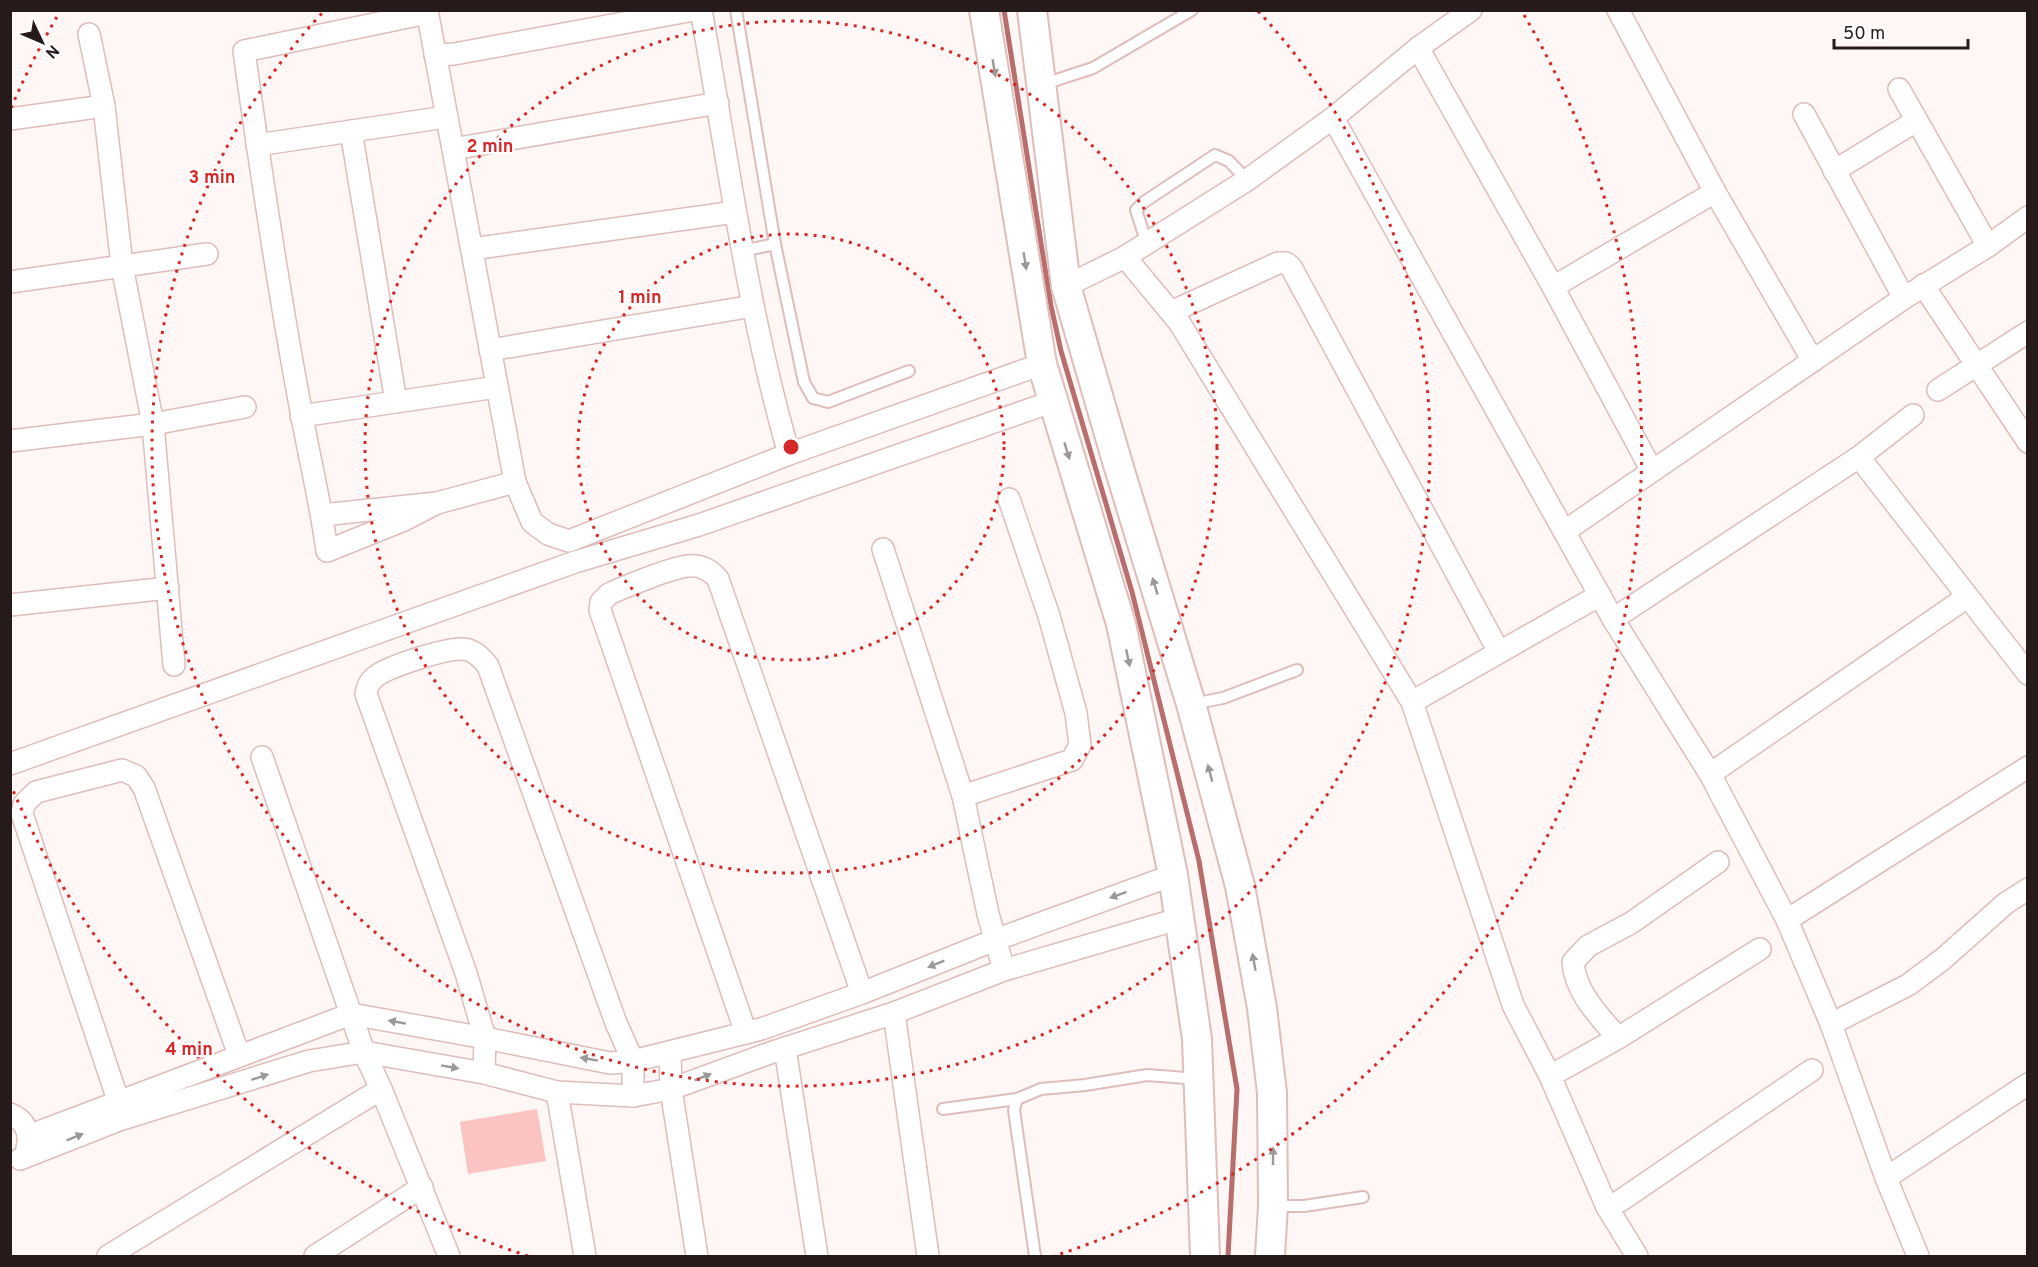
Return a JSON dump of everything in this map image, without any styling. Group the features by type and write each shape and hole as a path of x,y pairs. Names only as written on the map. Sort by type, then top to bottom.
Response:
{"street":[{"path":"435,55 454,54 694,10"},
{"path":"701,10 742,251 789,454"},
{"path":"984,10 1042,364 1121,624 1173,875 1197,1038 1205,1257"},
{"path":"1032,10 1066,286 1113,450 1191,704 1240,886 1262,1008 1272,1093 1273,1206 1270,1257"},
{"path":"1618,10 1715,192 1813,361"},
{"path":"437,503 327,559 322,515 302,416 257,145 244,51 427,12 515,482 531,522 548,534 569,542 789,454 1042,364"},
{"path":"1066,286 1125,257 1247,180 1333,118 1458,14"},
{"path":"89,34 104,106 122,266 153,424 174,665"},
{"path":"1419,48 1553,287 1652,471"},
{"path":"1899,89 1988,246"},
{"path":"453,149 718,103"},
{"path":"10,119 104,106"},
{"path":"1804,114 1904,298"},
{"path":"257,145 446,117"},
{"path":"1333,118 1613,619 1710,774 1787,920 1831,1024 1886,1178 1918,1257"},
{"path":"1834,171 1916,121"},
{"path":"351,131 396,402"},
{"path":"1553,287 1715,192"},
{"path":"472,249 735,212"},
{"path":"1565,531 1923,285 2025,225"},
{"path":"10,282 207,254"},
{"path":"1125,257 1179,322 1412,702 1513,1005 1550,1076 1607,1207 1637,1257"},
{"path":"1171,312 1278,262 1286,263 1291,267 1499,652"},
{"path":"1923,285 2028,442"},
{"path":"490,350 753,306"},
{"path":"1938,390 2028,332"},
{"path":"302,416 497,387"},
{"path":"10,764 575,561 699,525 1054,401"},
{"path":"10,441 153,424 245,407"},
{"path":"1613,619 1859,456 1913,415"},
{"path":"1859,456 2028,674"},
{"path":"322,515 437,503 515,482"},
{"path":"963,796 1071,760 1080,745 1076,712 1049,616 1009,499"},
{"path":"883,549 963,796 995,940 1005,969"},
{"path":"817,1257 777,1051 754,1031 600,610 601,602 609,594 674,567 692,564 713,573 718,579 862,993"},
{"path":"10,605 168,588"},
{"path":"1412,702 1600,595"},
{"path":"1710,774 1967,597"},
{"path":"484,1073 485,1038 466,973 366,694 369,684 381,672 460,648 477,655 488,666 616,1023 633,1061 633,1096"},
{"path":"262,757 364,1052 422,1187 449,1257"},
{"path":"1787,920 2028,767"},
{"path":"119,1103 22,814 24,804 36,792 122,770 136,776 144,788 239,1055"},
{"path":"1618,1038 1580,990 1574,962 1588,946 1631,923 1718,862"},
{"path":"28,1136 351,1014 610,1063 633,1061 670,1053 754,1031 862,993 995,940 1173,875"},
{"path":"1831,1024 1908,985 1943,959 2006,903 2028,889"},
{"path":"15,1162 119,1120 309,1061 364,1052 484,1073 557,1092 633,1096 671,1089 894,1013 1005,969 1178,919"},
{"path":"1550,1076 1618,1038 1760,949"},
{"path":"894,1013 928,1257"},
{"path":"670,1053 671,1089 697,1257"},
{"path":"1607,1207 1620,1201 1812,1070"},
{"path":"1886,1178 2028,1084"},
{"path":"108,1257 381,1089"},
{"path":"557,1092 585,1257"},
{"path":"10,1114 22,1121 28,1136 28,1144 15,1162"},
{"path":"315,1257 422,1187"}],"lane":[{"path":"736,10 775,244 804,382 813,398 828,402 909,371"},
{"path":"1041,85 1093,68 1192,10"},
{"path":"1147,244 1136,210 1144,202 1215,155 1229,161 1247,180"},
{"path":"742,251 775,244"},
{"path":"1191,704 1223,698 1297,670"},
{"path":"943,1109 1017,1099 1041,1089 1147,1075 1199,1079"},
{"path":"1017,1099 1014,1110 1035,1257"},
{"path":"1273,1206 1304,1206 1363,1197"}],"shaded area":[{"path":"537,1109 546,1161 468,1174 460,1122"}],"waterway":[{"path":"1004,10 1051,306 1061,351 1132,592 1199,861 1237,1089 1228,1256"}]}
